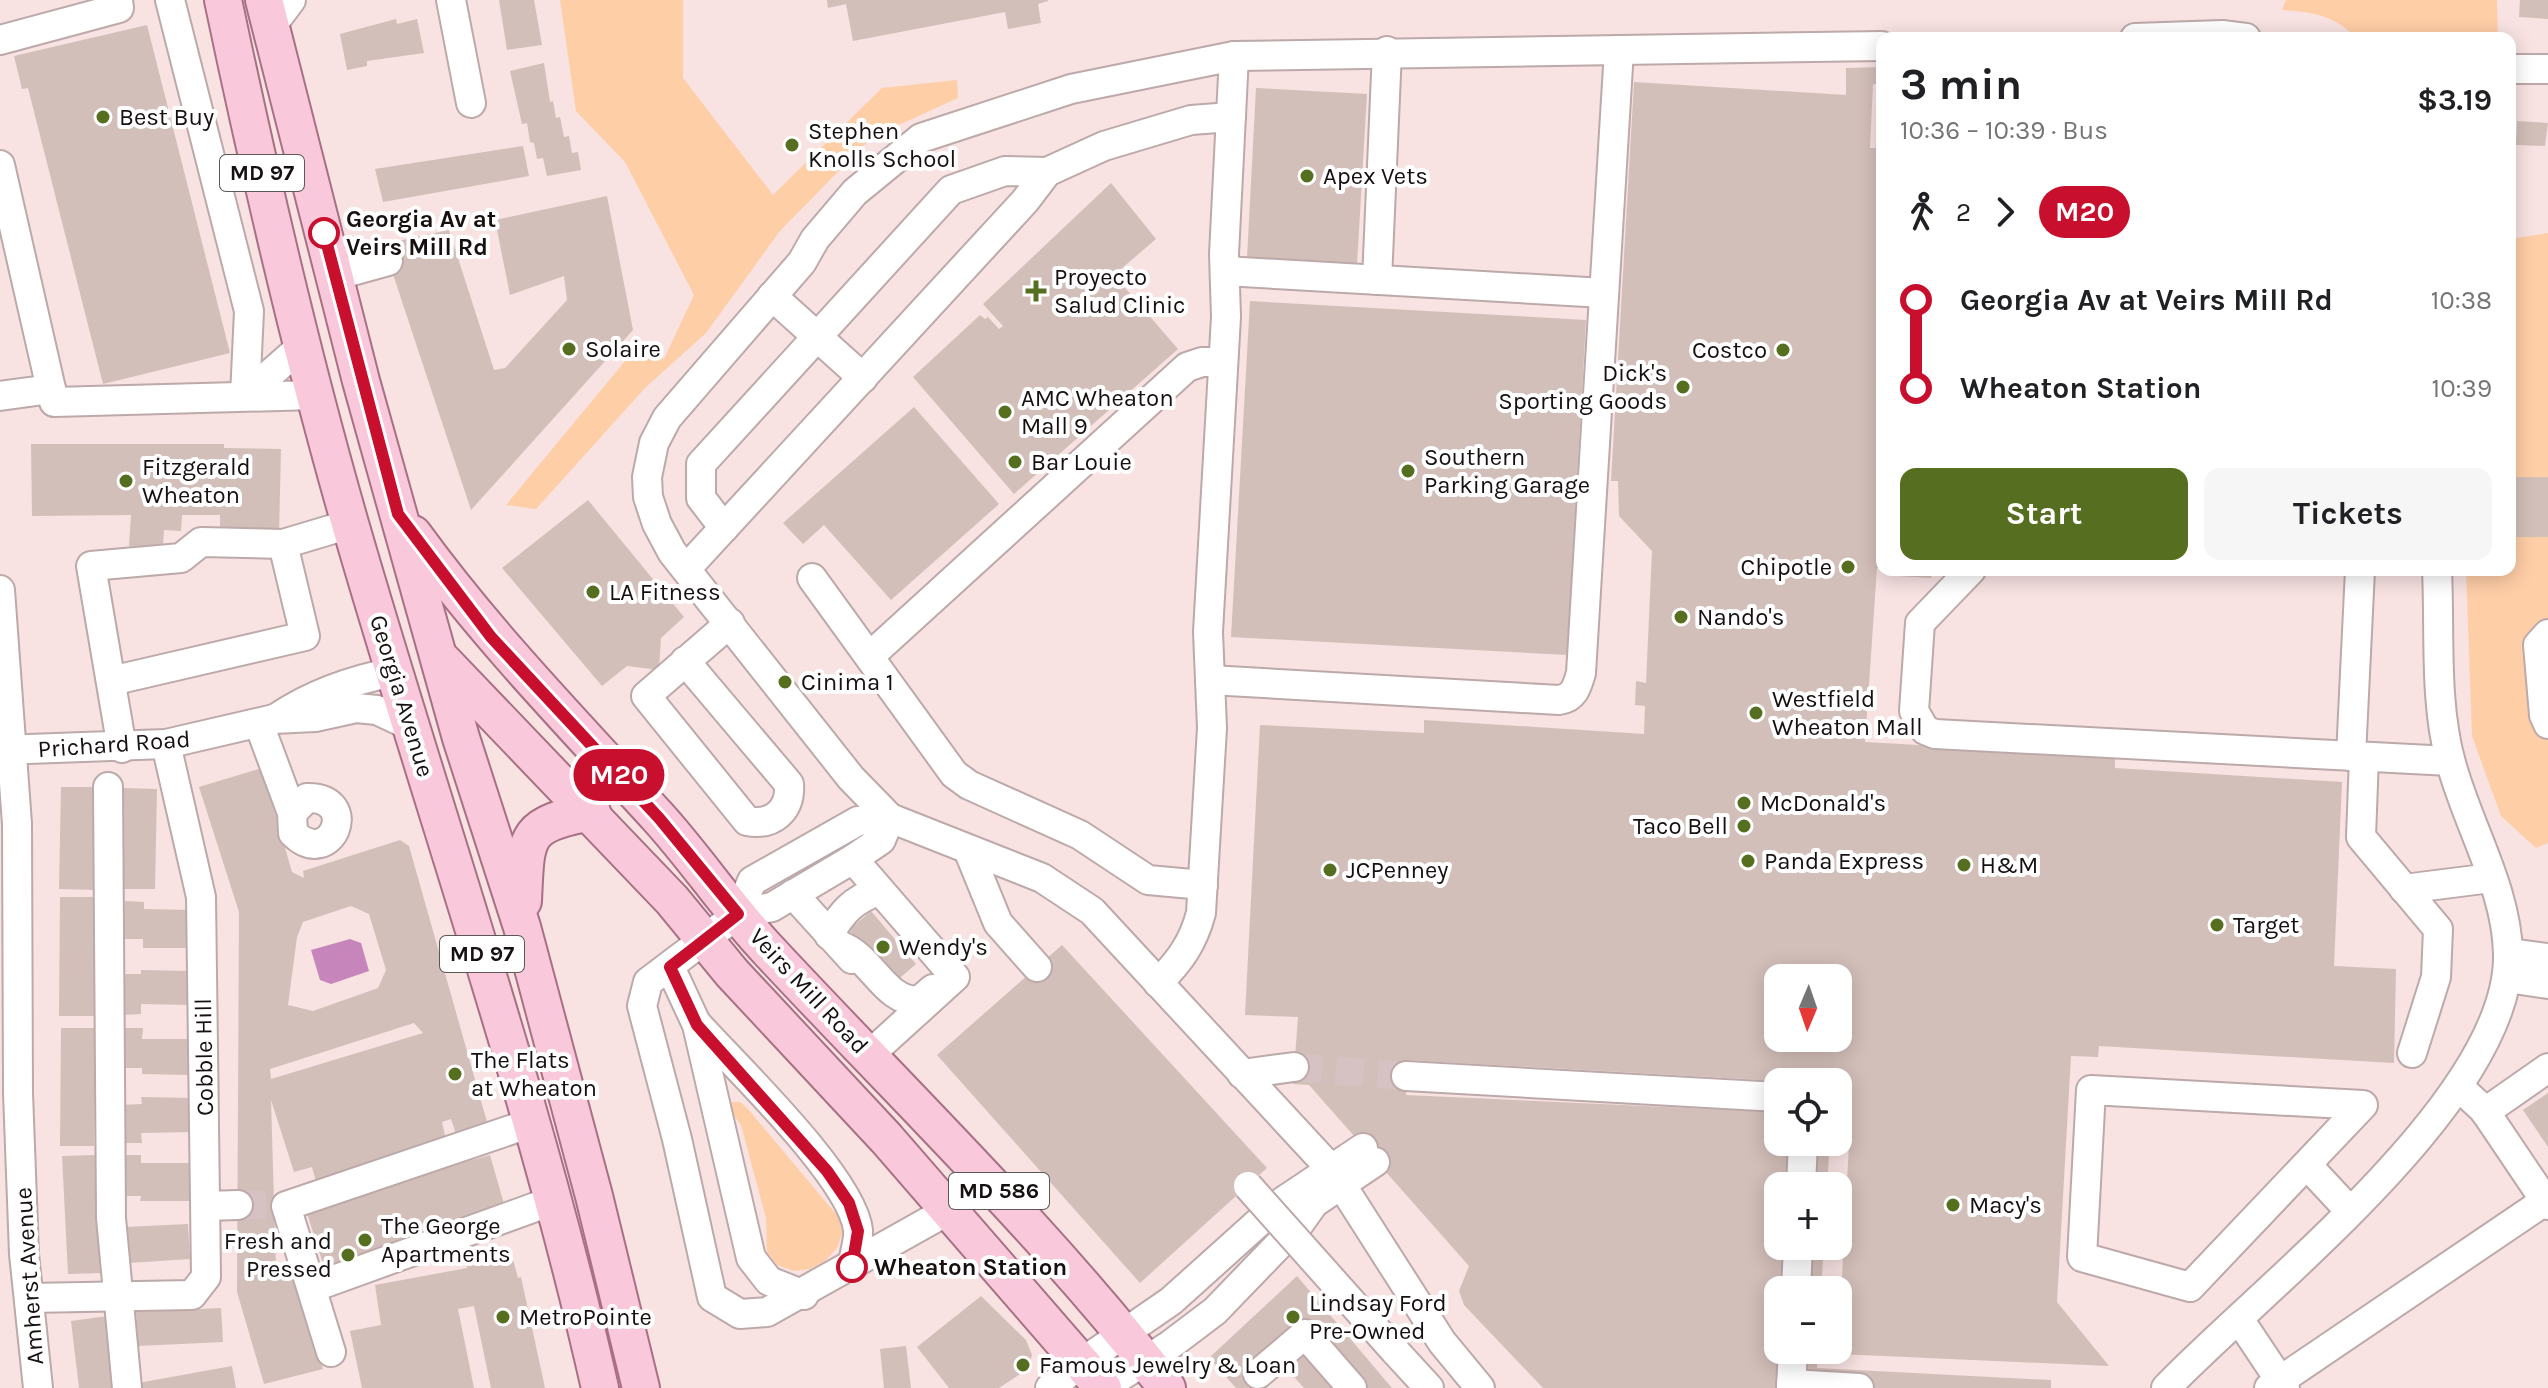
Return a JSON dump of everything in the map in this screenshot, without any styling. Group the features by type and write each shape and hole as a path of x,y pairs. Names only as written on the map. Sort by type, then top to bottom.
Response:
{"main road":[{"name":"Georgia Avenue","path":"223,0 315,395 350,524 531,1123 600,1388"},
{"name":"Georgia Avenue","path":"275,9 334,276 461,738 522,927 594,1196 641,1388"},
{"name":"Veirs Mill Road","path":"398,514 491,637 670,830 766,948 1042,1236 1167,1388"},
{"name":"Veirs Mill Road","path":"350,524 439,656 592,812 678,906 705,942 949,1210 1097,1382"},
{"path":"394,672 414,684 439,708 461,738"},
{"path":"522,927 525,856 532,837 547,822 592,812"}],"street":[{"path":"0,40 119,8 118,0"},
{"path":"170,0 249,311 245,396"},
{"path":"451,0 471,103"},
{"path":"1480,1388 1442,1342 1337,1178 1092,911 1042,878 969,852 890,818 851,778 686,569 657,524 648,497 647,477 654,443 674,409 772,296 855,192 921,138 1071,89 1234,56 1387,51 1876,46"},
{"path":"1210,680 1559,700 1567,699 1577,689 1581,673 1619,50"},
{"path":"1377,280 1387,51"},
{"path":"1158,983 1183,957 1194,937 1201,913 1212,728 1208,632 1224,550 1230,440 1223,362 1236,334 1225,271 1234,56"},
{"path":"2517,69 2548,69"},
{"path":"724,528 701,498 701,464 951,190 1005,171 1047,172 1133,137 1191,120 1231,117"},
{"path":"0,165 54,402 315,395"},
{"path":"686,569 1025,201 1047,172"},
{"path":"334,276 388,261"},
{"path":"1225,271 1604,293"},
{"path":"772,296 863,378"},
{"path":"245,396 303,345"},
{"path":"870,656 1187,367 1223,362"},
{"path":"0,396 51,389"},
{"path":"122,748 91,566 181,558 201,542 283,544 350,524"},
{"path":"111,681 305,636 283,544"},
{"path":"1965,576 1920,623 1914,711 1925,730 1935,734 2450,761"},
{"path":"2360,576 2358,757 2361,837 2438,929 2436,977 2412,1053"},
{"path":"2166,1388 2412,1147 2459,1087 2490,1029 2507,966 2491,878 2450,761 2443,709 2437,576"},
{"path":"812,578 943,762 969,785 1080,835 1148,880 1203,885"},
{"name":"Amherst Avenue","path":"0,590 18,1093 29,1298 38,1388"},
{"path":"685,661 789,784 787,803 775,818 756,823 747,821 646,696 685,661 730,623"},
{"path":"2548,634 2538,645 2544,715 2548,724"},
{"name":"Prichard Road","path":"266,722 305,699 364,678 394,672"},
{"name":"Prichard Road","path":"7,750 166,744 266,722 315,717 356,708 377,710 411,726"},
{"path":"266,722 292,813"},
{"name":"Cobble Hill","path":"29,1298 192,1295 206,1277 201,897 166,744"},
{"path":"108,787 111,1218 127,1388"},
{"path":"890,818 858,821 752,881 738,914 705,942 648,982 642,1006 677,1139 712,1297 740,1314 767,1312 804,1295 949,1210"},
{"path":"738,914 772,907 853,859 881,840 890,818"},
{"path":"969,852 998,923 1037,967"},
{"path":"853,859 955,977 868,1056"},
{"path":"2404,889 2491,878"},
{"path":"793,894 907,1022"},
{"path":"835,941 840,915 858,898 882,894"},
{"path":"835,941 854,951 894,994 907,1002 919,1001 932,992 935,980 931,968 894,926 882,894"},
{"path":"2507,966 2548,958"},
{"path":"2507,966 2548,984"},
{"path":"670,967 697,1025 751,1258 769,1281 804,1295"},
{"path":"697,1025 827,1171 849,1203 858,1231 852,1267"},
{"path":"1242,1074 1294,1067"},
{"path":"2485,1112 2548,1068"},
{"path":"1414,1086 1449,1079 1764,1096"},
{"path":"2239,1319 2278,1385 2547,1203 2485,1112 2459,1087"},
{"path":"677,1139 690,1106 736,1089 759,1093"},
{"path":"2091,1090 2363,1105 2308,1166 2190,1287 2082,1257 2091,1090"},
{"path":"331,1352 314,1287 280,1206 343,1180 531,1123"},
{"path":"1050,1388 1097,1382 1134,1347 1171,1301 1279,1204 1337,1178 1369,1155"},
{"path":"2308,1166 2349,1210"},
{"path":"1248,1186 1429,1388"},
{"path":"314,1287 552,1201"},
{"path":"206,1206 238,1205"},
{"path":"1258,1374 1305,1334 1352,1388"},
{"path":"1792,1364 1791,1386 1859,1388"}],"shaded area":[{"path":"560,0 683,0 683,78 773,195 882,88 957,80 958,98 872,137 780,231 706,333 645,388 536,509 506,505 635,349 664,359 694,295 625,162 576,111"},
{"path":"2286,0 2497,0 2498,32 2350,32 2322,16 2282,10"},
{"path":"2548,233 2548,843 2536,848 2501,816 2472,736 2466,576 2516,576 2516,238"},
{"path":"350,939 361,943 369,971 331,984 320,980 311,950"},
{"path":"730,1102 740,1102 748,1109 840,1219 842,1234 837,1248 825,1261 810,1269 794,1271 777,1265 767,1252 766,1218 741,1125 727,1106"}],"building":[{"path":"499,0 534,0 542,45 507,50"},
{"path":"827,0 1048,1 1038,4 1041,23 1008,29 1005,12 853,41 846,4 828,8"},
{"path":"2520,0 2548,0 2548,19 2519,17"},
{"path":"396,19 397,24 417,19 424,53 367,61 367,66 347,70 340,34"},
{"path":"147,25 230,353 103,384 28,88 22,89 14,56"},
{"path":"544,63 550,102 553,101 556,118 560,117 564,137 569,136 572,153 578,152 581,170 547,176 543,158 537,159 534,143 530,142 527,123 522,124 510,71"},
{"name":"Westfield Wheaton Mall","path":"1876,67 1870,148 1876,148 1876,576 1865,742 2115,756 2115,768 2342,782 2334,966 2396,969 2394,1063 2099,1046 2098,1057 2071,1056 2057,1302 2109,1366 1852,1355 1852,1276 1842,1276 1843,1260 1852,1260 1852,1172 1847,1172 1848,1156 1852,1156 1852,1068 1764,1068 1764,1080 1407,1060 1406,1095 1764,1111 1764,1156 1829,1156 1828,1172 1764,1172 1764,1260 1823,1260 1822,1276 1764,1276 1764,1364 1817,1364 1817,1368 2051,1380 2051,1388 1543,1388 1464,1305 1459,1291 1469,1266 1309,1085 1293,1084 1298,1017 1245,1015 1260,725 1424,733 1424,720 1644,734 1645,706 1635,705 1636,681 1646,683 1652,551 1619,516 1618,481 1611,481 1634,82 1846,95 1846,68"},
{"name":"Apex Vets","path":"1256,88 1367,94 1357,264 1247,258"},
{"path":"2517,121 2548,123 2545,146 2516,145"},
{"path":"523,146 529,176 383,202 375,169"},
{"path":"1111,183 1156,239 1114,275 1178,349 1014,494 913,377 980,315 985,319 988,317 999,329 1003,326 983,304"},
{"name":"Solaire","path":"607,196 633,330 471,510 383,244 449,230 494,370 505,368 567,300 564,276 510,295 495,220"},
{"name":"Southern Parking Garage","path":"1250,301 1586,320 1567,655 1231,637"},
{"path":"914,407 999,504 891,600 824,525 803,544 783,523"},
{"name":"Fitzgerald Wheaton","path":"31,444 224,444 224,448 281,449 279,533 220,531 220,515 182,515 181,531 164,530 163,546 129,546 131,515 32,516"},
{"path":"2516,477 2548,477 2548,537 2516,537"},
{"name":"LA Fitness","path":"588,500 684,617 661,638 659,670 627,666 602,686 502,568"},
{"name":"The Flats at Wheaton","path":"262,768 292,872 304,878 303,871 400,840 409,846 487,1122 456,1134 451,1119 442,1122 446,1140 316,1182 312,1167 294,1172 271,1100 276,1269 292,1268 323,1369 264,1384 237,1292 239,912 199,787","holes":["351,906 369,914 386,970 378,988 313,1011 288,1005 297,937 303,922","414,1023 423,1033 271,1079 270,1069"]},
{"path":"61,787 99,787 96,890 59,889"},
{"path":"122,788 157,789 155,889 121,889"},
{"path":"60,897 96,897 95,1016 59,1016"},
{"path":"125,901 144,902 144,909 193,910 193,948 143,948 143,939 125,939"},
{"name":"Wendy's","path":"871,911 916,964 894,983 849,930"},
{"path":"1062,945 1267,1168 1140,1283 937,1055"},
{"path":"141,970 191,971 190,1005 141,1004 141,1014 123,1015 123,974 141,974"},
{"path":"61,1028 96,1028 94,1146 60,1146"},
{"path":"122,1028 143,1028 142,1039 191,1039 191,1075 142,1074 142,1068 121,1068"},
{"path":"2548,1093 2548,1147 2523,1110"},
{"path":"141,1097 192,1098 192,1132 141,1133 142,1143 120,1143 119,1105 142,1104"},
{"path":"96,1155 100,1273 68,1274 62,1156"},
{"path":"121,1155 141,1155 141,1163 190,1163 190,1201 140,1201 141,1196 121,1196"},
{"name":"The George Apartments","path":"490,1155 506,1211 325,1270 305,1207"},
{"path":"188,1224 190,1259 129,1263 126,1227"},
{"path":"511,1252 518,1278 521,1277 545,1388 491,1388 474,1306 458,1309 474,1388 362,1388 350,1331 381,1325 375,1285 467,1268 466,1261"},
{"name":"Lindsay Ford Pre-Owned","path":"1297,1276 1392,1388 1304,1388 1287,1369 1265,1388 1236,1388 1209,1358"},
{"path":"981,1296 1026,1340 1032,1355 1028,1369 999,1388 949,1388 917,1347"},
{"path":"221,1308 223,1342 138,1346 136,1312"},
{"path":"108,1316 116,1388 79,1388 71,1321"},
{"path":"906,1346 911,1388 884,1388 880,1349"},
{"path":"232,1366 236,1388 138,1388 138,1383"}],"tunnel":[{"path":"1294,1067 1406,1076"},
{"path":"238,1205 274,1205"}],"bus line":[{"name":"M20","path":"324,233 398,514 491,637 711,876 738,914 692,953 670,967 697,1025 827,1171 849,1203 858,1231 852,1267"}],"place":[{"name":"Best Buy","path":"103,117"},
{"name":"Stephen Knolls School","path":"792,145"},
{"name":"Apex Vets","path":"1307,176"},
{"name":"Georgia Av at Veirs Mill Rd","path":"324,233"},
{"name":"Proyecto Salud Clinic","path":"1036,291"},
{"name":"Solaire","path":"569,349"},
{"name":"Costco","path":"1783,350"},
{"name":"Dick's Sporting Goods","path":"1683,387"},
{"name":"AMC Wheaton Mall 9","path":"1005,412"},
{"name":"Bar Louie","path":"1015,462"},
{"name":"Southern Parking Garage","path":"1408,471"},
{"name":"Fitzgerald Wheaton","path":"126,481"},
{"name":"Chipotle","path":"1848,567"},
{"name":"LA Fitness","path":"593,592"},
{"name":"Nando's","path":"1681,617"},
{"name":"Cinima 1","path":"785,682"},
{"name":"Westfield Wheaton Mall","path":"1756,713"},
{"name":"McDonald's","path":"1744,803"},
{"name":"Taco Bell","path":"1744,826"},
{"name":"Panda Express","path":"1748,861"},
{"name":"H&M","path":"1964,865"},
{"name":"JCPenney","path":"1330,870"},
{"name":"Target","path":"2217,925"},
{"name":"Wendy's","path":"883,947"},
{"name":"The Flats at Wheaton","path":"455,1074"},
{"name":"Macy's","path":"1953,1205"},
{"name":"The George Apartments","path":"365,1240"},
{"name":"Fresh and Pressed","path":"348,1255"},
{"name":"Wheaton Station","path":"852,1267"},
{"name":"MetroPointe","path":"503,1317"},
{"name":"Lindsay Ford Pre-Owned","path":"1293,1317"},
{"name":"Famous Jewelry & Loan","path":"1023,1365"}]}
